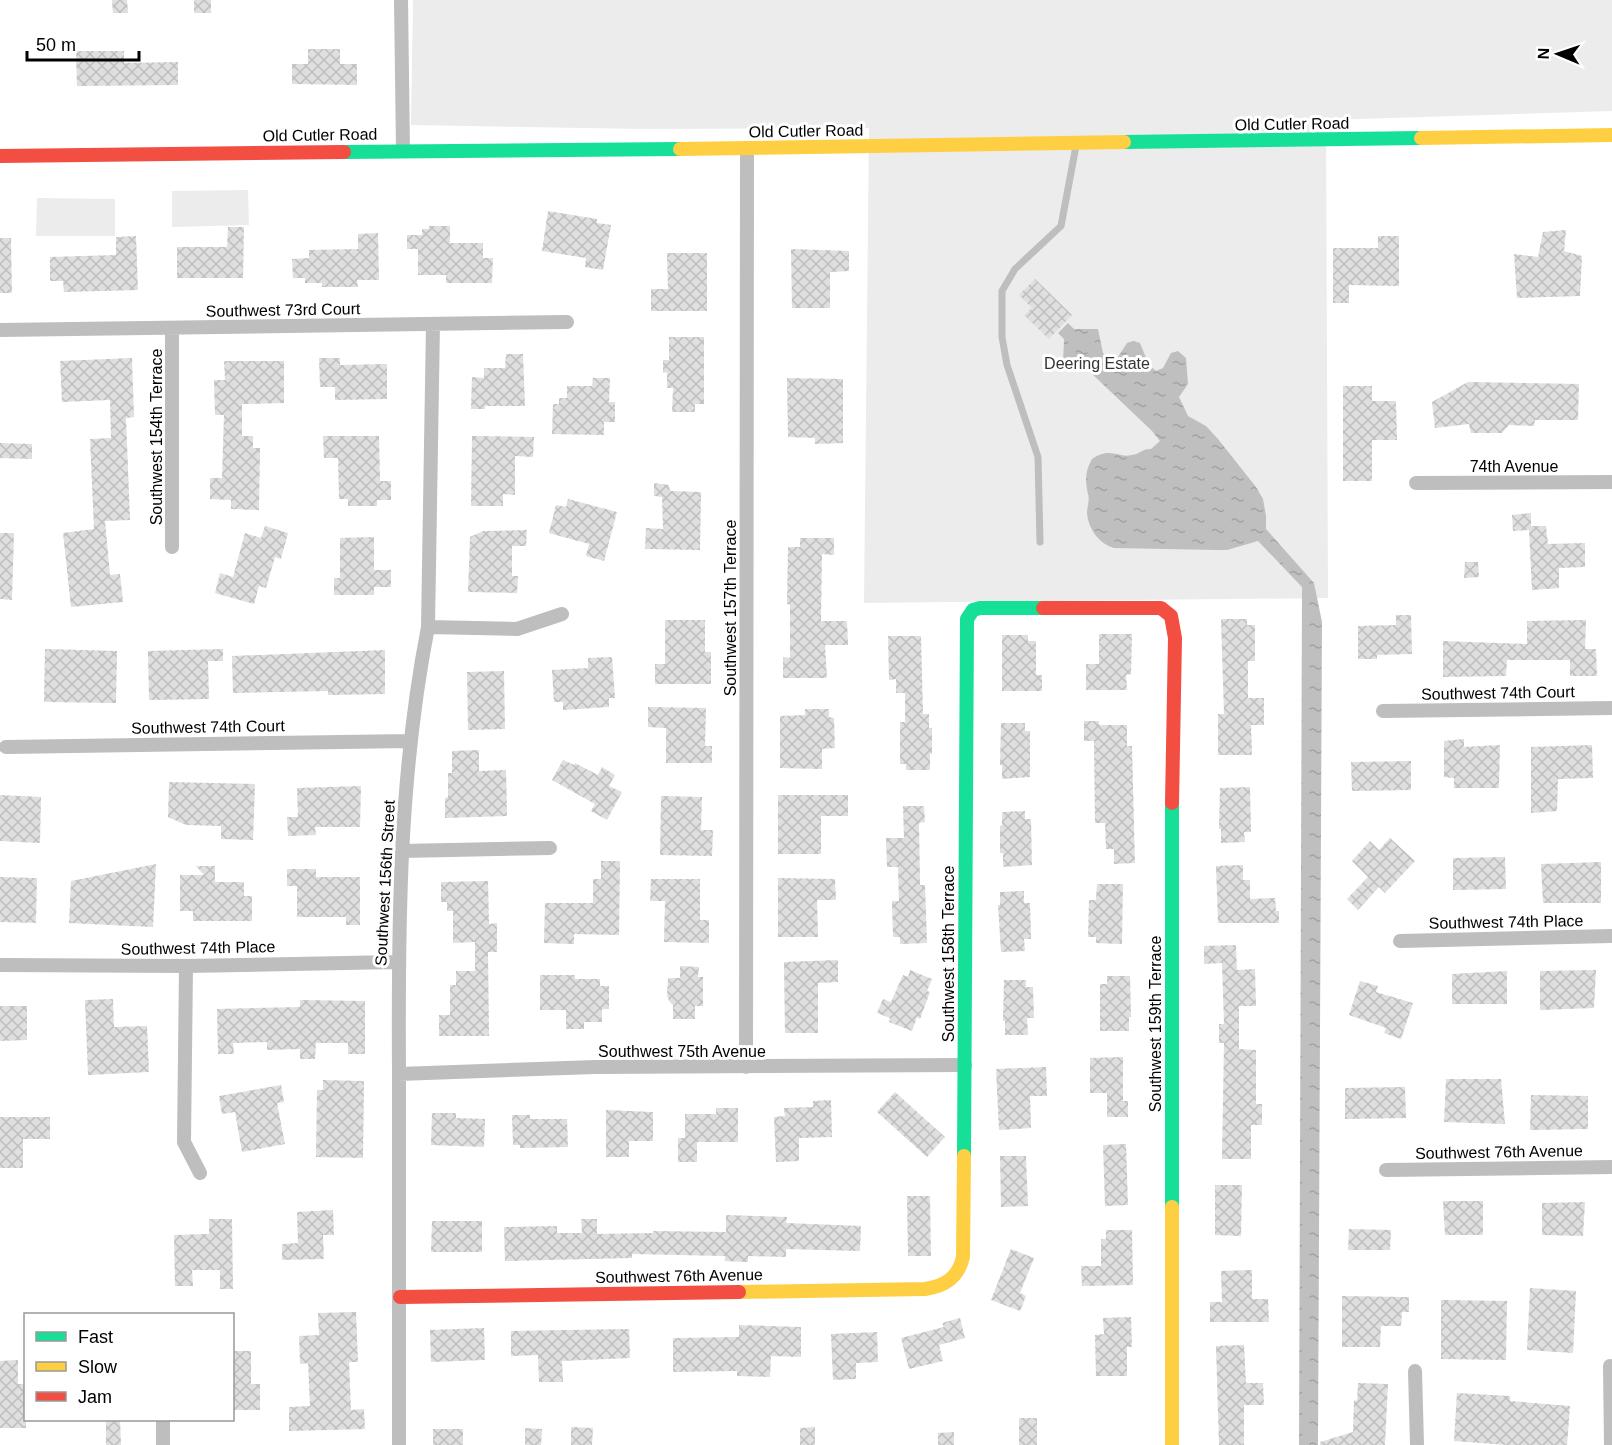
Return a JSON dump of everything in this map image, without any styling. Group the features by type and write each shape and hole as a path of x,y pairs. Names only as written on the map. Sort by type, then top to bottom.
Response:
{"street":[{"path":"401,0 403,151"},
{"name":"Old Cutler Road","path":"0,156 1612,135"},
{"name":"Southwest 157th Terrace","path":"746,1067 747,148"},
{"name":"Southwest 73rd Court","path":"0,330 567,322"},
{"name":"Southwest 156th Street","path":"399,1445 397,962 410,741 419,670 428,627 432,324"},
{"name":"Southwest 154th Terrace","path":"172,328 172,547"},
{"name":"74th Avenue","path":"1416,483 1612,482"},
{"name":"Southwest 158th Terrace","path":"955,1276 961,1268 963,1257 968,615 972,610 980,608 1161,608"},
{"name":"Southwest 159th Terrace","path":"1161,608 1172,618 1175,638 1172,850 1172,1445"},
{"path":"428,627 517,629 562,614"},
{"name":"Southwest 74th Court","path":"1383,711 1612,708"},
{"name":"Southwest 74th Court","path":"6,747 410,741"},
{"path":"402,851 550,848"},
{"name":"Southwest 74th Place","path":"1400,941 1612,936"},
{"name":"Southwest 74th Place","path":"0,964 186,966 397,962"},
{"path":"186,966 184,1142 200,1173"},
{"name":"Southwest 75th Avenue","path":"399,1074 595,1067 965,1065"},
{"name":"Southwest 76th Avenue","path":"1386,1170 1612,1167"},
{"name":"Southwest 76th Avenue","path":"400,1297 925,1289 945,1284 955,1276"},
{"path":"1610,1365 1611,1445"},
{"path":"1415,1371 1418,1445"},
{"path":"163,1421 163,1445"}],"lane":[{"path":"1040,542 1038,457 1007,365 1002,337 1002,291 1015,268 1061,226 1077,143"}],"green space":[{"name":"Deering Estate","path":"413,0 1612,0 1612,111 1326,120 1328,598 864,603 869,128 647,129 411,125"},
{"path":"248,190 249,225 172,227 172,191"},
{"path":"37,198 115,199 115,236 36,236"}],"water":[{"path":"1068,323 1074,329 1098,329 1103,353 1110,358 1118,357 1127,343 1133,341 1140,343 1149,365 1156,371 1163,368 1171,353 1178,351 1186,358 1188,384 1179,397 1188,416 1206,426 1256,487 1263,499 1266,529 1314,583 1322,622 1318,1445 1299,1445 1302,587 1258,541 1227,550 1217,550 1114,548 1099,539 1092,530 1087,513 1089,499 1086,476 1092,459 1105,453 1127,456 1135,454 1151,449 1160,441 1090,372 1079,366 1063,363 1064,339 1058,333"}],"building":[{"path":"112,0 127,0 128,13 113,13"},
{"path":"194,0 211,0 211,13 194,13"},
{"path":"308,49 340,49 340,64 357,64 357,85 292,84 292,64 308,64"},
{"path":"76,51 124,51 124,63 178,62 178,85 77,86"},
{"path":"548,211 597,219 597,223 611,225 603,270 585,267 586,258 542,251"},
{"path":"429,226 450,226 450,243 483,243 483,258 493,258 492,283 446,283 446,275 418,275 418,249 407,249 407,235 422,235 422,229 429,229"},
{"path":"228,227 244,227 243,278 177,278 177,247 227,247"},
{"path":"1566,230 1564,251 1582,256 1580,296 1517,298 1514,254 1538,257 1543,232"},
{"path":"378,233 379,280 357,280 358,287 322,287 322,283 305,283 305,278 293,278 292,259 309,258 309,250 358,249 358,234"},
{"path":"136,236 138,290 64,292 63,281 50,281 50,257 116,255 116,237"},
{"path":"1378,236 1399,236 1399,286 1349,285 1349,303 1333,303 1333,248 1378,248"},
{"path":"0,238 11,238 12,293 0,293"},
{"path":"791,249 849,251 849,271 830,272 830,308 792,308"},
{"path":"667,253 707,253 707,311 651,311 651,289 668,289"},
{"path":"1035,279 1072,315 1049,339 1024,315 1032,308 1019,295"},
{"path":"669,337 704,337 704,404 695,404 695,412 672,412 673,388 667,388 667,372 663,373 663,360 669,360"},
{"path":"506,354 523,354 525,406 485,406 485,409 471,409 472,377 484,378 484,368 505,368"},
{"path":"132,358 134,417 126,418 130,520 105,521 110,575 120,574 123,602 71,607 63,533 94,529 90,439 111,438 110,400 62,402 60,361"},
{"path":"319,358 340,358 340,365 387,364 387,399 335,400 335,387 320,387"},
{"path":"224,361 284,361 284,403 242,404 242,436 253,436 253,448 260,448 259,510 231,509 231,500 210,499 210,478 222,478 224,415 215,415 214,380 225,380"},
{"path":"593,378 610,378 609,402 615,402 615,422 604,422 604,435 552,434 553,404 559,404 559,398 567,398 567,386 592,386"},
{"path":"787,378 843,379 843,443 815,444 815,438 788,437"},
{"path":"1468,382 1579,384 1578,420 1535,420 1534,426 1509,425 1502,433 1471,433 1469,424 1435,428 1432,402"},
{"path":"1343,386 1372,386 1372,401 1396,401 1397,440 1372,440 1372,481 1343,481"},
{"path":"323,436 379,436 380,481 391,481 391,500 377,500 377,506 348,506 348,499 339,499 338,458 324,458"},
{"path":"472,436 534,437 533,457 515,456 515,495 503,494 503,506 471,506"},
{"path":"0,443 32,444 32,459 0,458"},
{"path":"654,483 669,485 670,491 701,492 700,550 645,549 646,528 663,529 662,497 654,496"},
{"path":"568,499 617,512 604,561 586,556 589,544 549,533 556,505 566,507"},
{"path":"1531,513 1531,526 1546,526 1548,544 1585,543 1585,567 1559,568 1559,588 1532,590 1529,530 1513,531 1512,515"},
{"path":"265,526 288,533 281,559 275,557 266,588 259,586 254,604 215,593 220,573 233,577 245,533 261,538"},
{"path":"527,530 526,546 512,546 512,576 518,576 517,593 468,592 470,537 483,531"},
{"path":"0,533 14,533 12,600 0,599"},
{"path":"374,537 374,570 391,570 391,587 374,587 374,595 334,595 334,578 340,578 340,538"},
{"path":"800,538 834,538 834,555 822,554 821,621 847,621 848,645 825,645 827,678 783,678 783,657 790,658 790,605 787,604 788,547 800,547"},
{"path":"1465,562 1478,562 1479,577 1464,578"},
{"path":"1396,615 1411,615 1412,654 1377,655 1377,659 1358,659 1358,626 1396,625"},
{"path":"1221,619 1247,619 1247,625 1255,625 1255,661 1248,661 1248,698 1264,698 1264,725 1251,725 1252,755 1218,755 1218,714 1224,714"},
{"path":"665,620 705,620 705,652 711,652 711,684 655,684 655,664 665,664"},
{"path":"1586,620 1585,649 1596,649 1597,676 1570,676 1570,660 1507,660 1506,676 1443,677 1443,641 1527,644 1527,621"},
{"path":"1099,634 1132,634 1131,674 1126,675 1127,690 1086,690 1086,664 1099,664"},
{"path":"1002,635 1028,635 1028,641 1036,641 1036,675 1042,675 1042,691 1002,691"},
{"path":"888,636 921,636 923,714 929,714 929,728 932,728 930,770 906,770 906,764 900,764 900,722 905,722 905,693 896,693 896,679 889,680"},
{"path":"45,649 117,651 116,703 44,702"},
{"path":"223,649 223,661 208,661 209,699 149,700 148,651"},
{"path":"385,650 385,694 328,695 328,691 233,693 232,656"},
{"path":"612,657 615,698 609,698 609,707 563,710 563,702 554,702 552,670 588,668 588,658"},
{"path":"504,671 505,729 468,730 467,672"},
{"path":"648,707 706,708 705,746 712,746 712,763 666,763 666,728 648,727"},
{"path":"805,709 829,709 829,717 834,718 835,748 822,749 822,769 780,768 780,716 805,715"},
{"path":"1084,721 1099,721 1099,725 1127,725 1127,746 1132,746 1135,863 1114,864 1114,849 1106,849 1105,823 1095,823 1094,741 1084,741"},
{"path":"1001,723 1025,723 1025,731 1030,731 1030,777 1002,779"},
{"path":"1464,739 1464,747 1500,745 1499,788 1454,788 1454,778 1444,777 1444,741"},
{"path":"1592,745 1593,778 1558,779 1557,811 1531,813 1531,747"},
{"path":"479,750 479,771 506,770 507,816 445,818 448,773 452,773 452,751"},
{"path":"563,760 574,765 575,763 598,775 602,767 615,775 609,786 622,792 607,820 591,811 595,804 552,780"},
{"path":"1411,761 1411,790 1352,791 1351,762"},
{"path":"169,782 255,784 253,840 221,839 221,826 186,825 168,817"},
{"path":"361,786 360,827 315,827 316,835 288,836 287,817 298,817 297,788"},
{"path":"1250,787 1251,832 1244,832 1245,842 1221,843 1220,788"},
{"path":"0,795 41,797 40,843 0,841"},
{"path":"778,795 848,795 848,816 821,816 821,854 778,854"},
{"path":"661,796 702,797 701,830 713,830 712,856 660,855"},
{"path":"903,806 924,806 925,822 919,823 920,885 925,885 927,943 900,944 900,937 893,937 892,901 899,901 898,867 887,867 886,838 904,838"},
{"path":"1025,811 1025,819 1031,819 1032,865 1003,867 1003,853 1000,853 1002,812"},
{"path":"1390,838 1415,861 1385,893 1379,887 1358,910 1347,899 1368,877 1352,861 1370,841 1379,850"},
{"path":"1505,857 1506,889 1453,890 1453,858"},
{"path":"601,861 620,861 619,935 574,934 574,944 544,943 545,903 593,903 593,879 601,879"},
{"path":"1601,862 1601,903 1543,903 1541,864"},
{"path":"156,864 153,927 69,923 71,881"},
{"path":"1243,865 1243,880 1250,880 1250,899 1275,898 1276,911 1279,911 1279,923 1218,923 1216,866"},
{"path":"196,866 215,866 215,882 244,882 244,896 252,896 252,921 193,921 193,911 180,911 180,875 204,875"},
{"path":"287,869 316,869 316,877 360,877 360,925 346,925 346,917 297,917 297,886 287,886"},
{"path":"0,877 37,878 36,923 0,922"},
{"path":"778,878 835,879 836,900 817,900 818,937 778,937"},
{"path":"651,879 700,879 700,920 709,920 709,943 664,942 665,901 650,901"},
{"path":"488,881 489,924 497,923 497,952 488,952 489,1036 439,1036 439,1015 450,1015 450,985 456,985 456,971 475,971 475,942 453,943 453,911 447,911 447,902 441,902 441,882"},
{"path":"1097,884 1123,884 1122,944 1096,943 1096,937 1088,937 1089,900 1096,900"},
{"path":"1024,891 1024,903 1030,903 1031,939 1024,939 1025,951 1001,952 998,905 1000,905 1000,892"},
{"path":"1236,945 1237,970 1255,969 1256,1006 1239,1006 1239,1049 1256,1050 1256,1104 1262,1104 1262,1125 1251,1125 1251,1159 1222,1159 1224,1043 1219,1043 1219,1024 1224,1024 1222,963 1204,964 1204,946"},
{"path":"838,960 838,982 818,983 818,1033 785,1033 784,962"},
{"path":"680,966 699,967 698,977 703,977 703,1006 695,1006 695,1019 673,1019 673,1005 667,995 668,978 680,978"},
{"path":"910,970 932,979 927,991 930,992 920,1019 917,1017 912,1031 889,1022 890,1018 877,1013 883,999 891,1002 903,975 908,977"},
{"path":"1596,970 1594,1008 1540,1010 1540,971"},
{"path":"1507,971 1507,1004 1452,1004 1452,974"},
{"path":"540,975 575,975 575,979 600,979 600,986 609,986 609,1009 602,1009 602,1022 584,1022 584,1029 566,1029 566,1010 540,1010"},
{"path":"1107,976 1130,976 1129,1031 1100,1031 1100,984 1107,984"},
{"path":"1004,980 1026,980 1026,987 1033,987 1034,1018 1027,1018 1028,1035 1005,1035"},
{"path":"1360,981 1378,986 1376,992 1413,1003 1401,1039 1384,1033 1386,1028 1349,1015"},
{"path":"113,999 114,1027 147,1026 149,1072 88,1075 85,1000"},
{"path":"300,1000 365,1001 365,1054 348,1054 348,1043 316,1043 315,1059 300,1059 300,1049 267,1050 267,1042 233,1043 234,1054 218,1054 217,1009 300,1007"},
{"path":"0,1006 27,1006 27,1040 0,1041"},
{"path":"1123,1057 1123,1101 1128,1101 1128,1117 1107,1117 1107,1093 1090,1093 1090,1058"},
{"path":"1046,1067 1047,1096 1030,1096 1031,1128 999,1130 996,1069"},
{"path":"1446,1079 1501,1079 1505,1124 1444,1122"},
{"path":"323,1080 364,1081 363,1158 316,1157 317,1090 323,1090"},
{"path":"281,1085 284,1102 277,1103 285,1144 242,1152 235,1112 222,1114 219,1096"},
{"path":"1405,1087 1406,1118 1345,1119 1345,1088"},
{"path":"895,1092 945,1137 927,1157 877,1112"},
{"path":"1531,1095 1588,1096 1588,1129 1530,1130"},
{"path":"831,1100 832,1137 799,1138 799,1161 776,1162 774,1117 785,1116 784,1108 813,1107 813,1101"},
{"path":"716,1108 738,1108 738,1142 697,1142 697,1162 678,1162 678,1138 685,1138 685,1114 716,1114"},
{"path":"606,1110 653,1112 653,1141 629,1141 629,1157 606,1157"},
{"path":"432,1113 456,1113 456,1118 485,1119 484,1147 431,1145"},
{"path":"512,1115 530,1115 530,1119 567,1119 568,1147 520,1148 520,1145 513,1145"},
{"path":"0,1117 50,1117 50,1139 23,1139 23,1168 0,1168"},
{"path":"1126,1144 1128,1205 1105,1206 1103,1145"},
{"path":"1000,1156 1026,1156 1028,1206 1001,1207"},
{"path":"1215,1185 1242,1185 1241,1236 1215,1235"},
{"path":"907,1196 930,1196 931,1256 908,1256"},
{"path":"1443,1201 1483,1201 1483,1235 1445,1235"},
{"path":"1585,1202 1583,1236 1542,1235 1542,1203"},
{"path":"333,1210 334,1235 323,1235 324,1259 282,1260 282,1244 298,1243 297,1212"},
{"path":"726,1215 787,1217 786,1223 861,1226 860,1251 786,1249 786,1257 748,1256 748,1262 725,1261 725,1256 632,1254 632,1258 505,1261 504,1227 557,1226 557,1233 582,1233 581,1219 597,1219 597,1234 653,1233 653,1231 726,1232"},
{"path":"209,1219 232,1219 233,1289 220,1289 220,1270 192,1270 193,1286 175,1286 174,1235 209,1234"},
{"path":"432,1221 482,1221 482,1252 431,1252"},
{"path":"1349,1229 1391,1230 1390,1250 1348,1250"},
{"path":"1106,1230 1132,1230 1133,1285 1082,1286 1081,1266 1101,1266 1101,1239 1106,1239"},
{"path":"1011,1249 1034,1258 1020,1293 1026,1296 1020,1311 991,1300"},
{"path":"1252,1270 1252,1299 1268,1299 1269,1322 1210,1322 1210,1302 1222,1302 1221,1271"},
{"path":"1530,1288 1576,1291 1573,1353 1527,1350"},
{"path":"1342,1296 1409,1297 1409,1312 1402,1312 1401,1326 1381,1326 1380,1347 1342,1347"},
{"path":"1441,1300 1507,1301 1506,1360 1441,1359"},
{"path":"356,1312 358,1362 349,1362 351,1410 364,1409 365,1429 289,1431 289,1407 310,1406 308,1363 300,1364 299,1336 319,1335 318,1313"},
{"path":"1131,1317 1132,1347 1127,1347 1127,1376 1096,1376 1095,1335 1104,1334 1103,1318"},
{"path":"960,1318 965,1338 939,1345 943,1361 909,1369 901,1338 944,1327 942,1323"},
{"path":"739,1325 801,1327 801,1357 771,1356 770,1377 737,1376 737,1371 673,1372 673,1338 739,1337"},
{"path":"484,1328 485,1360 431,1362 430,1330"},
{"path":"629,1329 630,1358 562,1361 563,1382 539,1382 538,1355 511,1356 511,1331"},
{"path":"877,1332 878,1362 856,1363 856,1379 833,1380 831,1334"},
{"path":"1244,1345 1246,1383 1263,1383 1264,1405 1244,1405 1244,1445 1219,1445 1216,1346"},
{"path":"234,1351 251,1351 251,1384 260,1384 260,1410 234,1410"},
{"path":"18,1360 18,1384 24,1384 26,1428 0,1428 0,1361"},
{"path":"1358,1383 1388,1384 1385,1445 1320,1445 1320,1442 1353,1432 1354,1400 1357,1401"},
{"path":"1457,1393 1510,1396 1510,1401 1570,1406 1567,1445 1507,1445 1454,1441"},
{"path":"1019,1418 1037,1418 1037,1445 1019,1445"},
{"path":"106,1421 120,1421 121,1445 106,1445"},
{"path":"571,1427 593,1428 592,1445 571,1445"},
{"path":"815,1427 815,1445 800,1445 800,1428"},
{"path":"525,1428 542,1429 541,1445 525,1445"},
{"path":"433,1429 463,1429 463,1445 433,1445"},
{"path":"954,1432 954,1445 938,1445 938,1433"}],"traffic: fast":[{"path":"1124,142 1421,138"},
{"path":"344,152 680,149"},
{"path":"964,1156 967,619 973,610 980,608 1043,608"},
{"path":"1172,803 1172,1207"}],"traffic: slow":[{"path":"1421,138 1612,135"},
{"path":"680,149 1124,142"},
{"path":"739,1292 925,1289 939,1286 950,1280 958,1270 963,1257 964,1156"},
{"path":"1172,1207 1172,1445"}],"traffic: jam":[{"path":"0,156 344,152"},
{"path":"1043,608 1161,608 1171,616 1175,638 1172,803"},
{"path":"400,1297 739,1292"}]}
